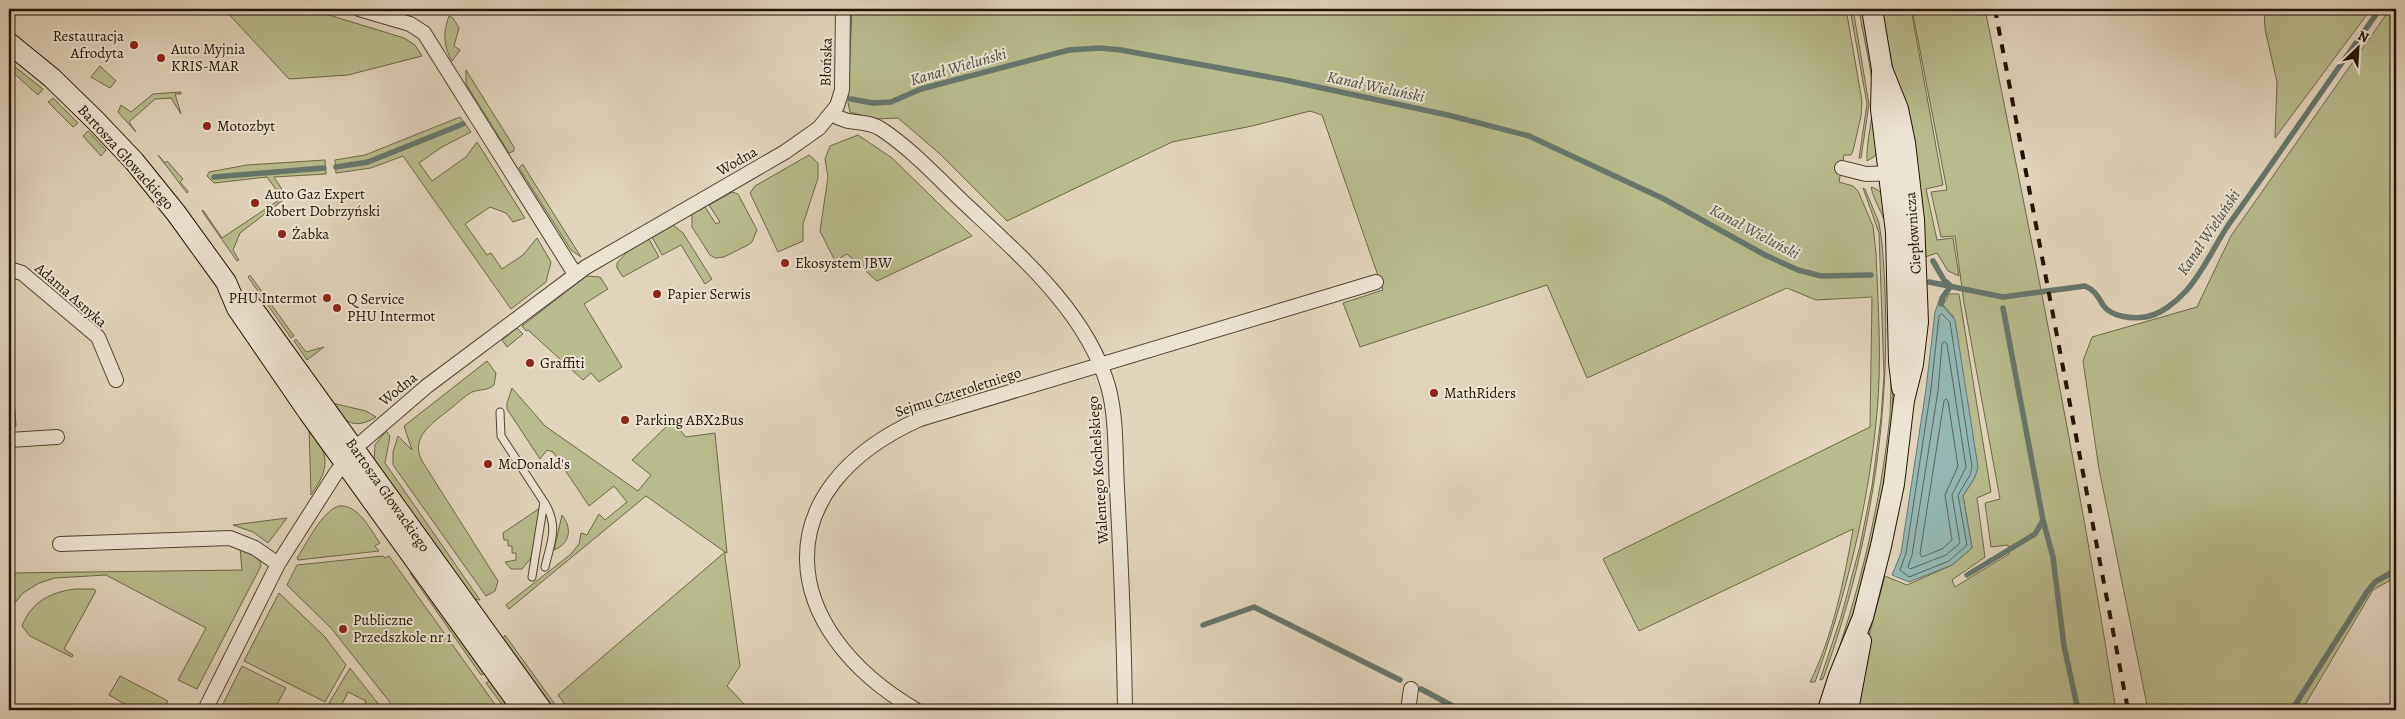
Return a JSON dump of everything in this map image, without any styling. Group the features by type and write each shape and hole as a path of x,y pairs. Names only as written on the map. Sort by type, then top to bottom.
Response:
{"street":[{"path":"359,9 410,24 424,33 575,274"},
{"name":"Błońska","path":"832,114 837,106 842,90 843,9"},
{"name":"Ciepłownicza","path":"1848,710 1858,658 1863,617 1892,497 1904,400 1899,362 1897,249 1899,173 1881,109 1882,69 1872,9"},
{"name":"Bartosza Głowackiego","path":"9,43 52,78 111,136 156,188 229,286 237,308 542,710"},
{"name":"Wodna","path":"205,710 278,564 350,455 426,386 575,274 785,152 810,135 832,114"},
{"name":"Walentego Kochelskiego","path":"832,114 844,121 880,128 927,167 1053,292 1079,326 1100,364 1109,389 1112,407 1124,622 1125,710"},
{"path":"1842,168 1866,174 1899,173"},
{"name":"Adama Asnyka","path":"9,269 22,273 98,338 116,380"},
{"name":"Sejmu Czteroletniego","path":"916,710 884,687 846,652 818,609 809,587 806,563 808,541 814,517 823,497 855,459 895,430 920,419 1376,282"},
{"path":"9,440 57,437"},
{"name":"Bartosza Głowackiego","path":"350,455 523,710"},
{"path":"60,544 230,538 255,548 278,564"},
{"name":"Ciepłownicza","path":"1828,710 1842,668 1863,617"},
{"path":"1408,710 1411,689"}],"lane":[{"path":"500,412 501,436 552,515 554,526 545,567"},
{"path":"532,577 544,502"}],"green space":[{"path":"224,9 320,9 319,12 404,38 415,45 422,56 348,75 289,79"},
{"path":"852,9 1846,9 1862,101 1861,116 1853,151 1851,155 1844,155 1839,182 1853,186 1858,191 1873,226 1879,312 1878,392 1868,481 1855,549 1837,616 1815,682 1810,682 1825,647 1831,627 1842,587 1853,529 1639,631 1603,559 1870,427 1872,297 1816,300 1787,288 1587,378 1547,285 1360,347 1343,303 1383,290 1322,115 1310,111 1252,126 1172,142 1007,221 940,154 898,118 876,119 850,112 848,103"},
{"path":"1850,9 1853,9 1869,104 1861,158 1859,158 1867,104"},
{"path":"1859,9 1862,9 1872,71 1879,149 1875,156 1867,161 1873,96"},
{"path":"1882,9 1911,9 1943,185 1926,189 1937,240 1953,238 1959,276 1948,271 1937,253 1922,258 1896,86"},
{"path":"1912,9 1985,9 2071,446 2116,710 1853,710 1865,650 1885,576 1907,585 1952,565 1972,548 1963,496 1975,477 1953,316 1943,305 1949,294 1959,294 1991,492 1977,498 1985,557 1952,580 1955,587 2009,554 2008,545 1991,547 1985,503 2000,499 1964,303 1955,236 1941,237 1931,192 1947,190"},
{"path":"2264,9 2371,9 2275,138 2277,82 2265,29"},
{"path":"2390,9 2396,9 2396,577 2373,590 2302,710 2148,710 2099,469 2083,361 2092,337 2197,307 2231,236"},
{"path":"449,16 453,18 459,28 454,46 460,50 452,61 445,39"},
{"path":"9,62 43,89 38,95 9,69"},
{"path":"100,66 116,81 110,88 91,77"},
{"path":"466,70 514,147 514,151 509,153 466,84"},
{"path":"181,92 181,94 175,94 181,114 171,98 155,99 129,122 136,132 118,112 121,105 131,112 153,94"},
{"path":"53,98 78,123 73,127 48,102"},
{"path":"460,117 471,132 442,147 419,163 432,181 466,157 477,142 525,218 513,222 506,213 490,207 465,224 487,255 491,253 502,269 523,255 537,238 551,262 546,282 511,309 403,156 371,168 336,173 335,160 365,155"},
{"path":"88,131 106,150 101,156 83,136"},
{"path":"858,135 892,158 972,236 877,281 847,254 835,261 820,231 828,177 825,159 830,146"},
{"path":"158,155 165,163 167,161 183,179 180,182 188,191 187,193"},
{"path":"809,155 818,163 818,178 803,224 803,241 778,252 750,193 755,186"},
{"path":"325,160 326,174 274,177 287,197 240,233 233,250 239,260 237,261 202,211 222,238 282,198 267,177 214,183 207,176 209,172 247,165"},
{"path":"523,164 581,257 571,250 519,168"},
{"path":"1871,187 1884,196 1889,212 1894,356 1892,427 1882,492 1866,566 1844,647 1837,667 1831,672 1851,609 1868,545 1881,480 1890,415 1890,253 1886,224"},
{"path":"1863,188 1879,223 1882,244 1885,300 1884,374 1879,233"},
{"path":"732,192 738,194 757,230 752,242 748,245 724,257 715,258 710,255 692,227 692,214 705,207 716,224 720,222 709,205"},
{"path":"673,225 683,233 712,279 705,284 681,245 662,255 652,237"},
{"path":"649,239 659,257 623,277 617,268 617,263 629,250"},
{"path":"250,275 294,336 291,338 248,277"},
{"path":"586,276 600,277 608,289 584,304 622,367 599,382 591,373 583,380 522,326"},
{"path":"517,328 523,334 507,347 502,340"},
{"path":"296,339 306,352 324,347 307,360 294,341"},
{"path":"487,361 496,373 494,385 472,392 463,398 425,431 419,445 422,461 498,581 495,591 486,596 393,465 393,452 398,436 412,450 404,426"},
{"path":"1884,381 1882,410 1876,465 1868,519 1856,573 1841,626 1823,679 1820,680 1841,617 1860,546 1872,486"},
{"path":"512,388 545,426 638,491 651,475 632,460 672,421 686,437 715,433 727,553 646,496 509,609 506,605 571,554 579,544 581,533 587,535 599,514 605,520 627,502 614,486 589,506 553,452 547,450 540,459 507,409"},
{"path":"332,403 366,411 376,417 356,424 345,420"},
{"path":"15,409 16,426 9,433 9,410"},
{"path":"309,427 321,445 325,461 322,476 311,495"},
{"path":"386,431 390,436 385,463 480,600 472,599 374,462 375,445"},
{"path":"339,506 346,506 352,509 363,518 380,543 375,546 379,551 298,560 297,558 321,521 333,509"},
{"path":"540,508 531,558 522,569 511,569 505,562 516,560 516,553 512,553 512,546 508,546 508,540 504,540 503,533"},
{"path":"562,515 567,525 568,535 564,543 554,550"},
{"path":"287,518 268,543 253,532 233,525"},
{"path":"240,548 259,558 261,566 197,689 178,680 206,628 106,575 55,578 39,583 23,593 9,610 9,573 242,570"},
{"path":"725,552 740,666 727,686 750,710 569,710 558,695"},
{"path":"383,556 385,558 389,556 499,710 396,710 331,628 287,585 297,565"},
{"path":"410,573 423,584 485,673 481,675"},
{"path":"94,589 96,591 64,649 73,655 72,657 30,636 22,626 31,611 43,600 66,590"},
{"path":"279,593 325,637 346,665 325,702 244,661"},
{"path":"505,635 559,710 549,710 502,642"},
{"path":"242,666 286,688 274,710 220,710"},
{"path":"350,668 383,710 362,710 366,701 348,692 340,708 329,703"},
{"path":"120,676 168,701 163,710 135,710 109,695"},
{"path":"493,678 516,710 506,710 486,683"}],"water":[{"path":"1940,298 1945,299 1943,306 1955,320 1978,467 1975,477 1963,496 1972,548 1952,565 1909,582 1892,575 1901,553 1926,389 1935,312"}],"waterway":[{"name":"Kanał Wieluński","path":"1929,282 2003,297 2085,286 2094,292 2103,305 2116,315 2140,318 2162,311 2186,291 2204,267 2229,224 2380,9"},
{"name":"Kanał Wieluński","path":"851,99 873,103 891,102 921,89 1069,50 1100,48 1121,50 1285,80 1452,116 1529,136 1664,199 1765,255 1798,270 1821,276 1871,275"},
{"name":"Kanał Wieluński","path":"336,167 368,162 463,124"},
{"name":"Kanał Wieluński","path":"214,177 324,168"},
{"name":"Kanał Wieluński","path":"1933,261 1944,280 1951,286 1942,298 1941,304"},
{"path":"1967,575 2035,534 2043,520 2003,308"},
{"path":"2043,520 2053,557 2064,646 2078,710"},
{"path":"2292,710 2367,592 2375,582 2396,570"},
{"path":"1203,625 1254,607 1400,680"},
{"path":"1421,689 1460,710"}],"railway":[{"path":"1995,9 2128,710"}],"place":[{"name":"Restauracja Afrodyta","path":"134,45"},
{"name":"Auto Myjnia KRIS-MAR","path":"161,58"},
{"name":"Motozbyt","path":"207,126"},
{"name":"Auto Gaz Expert Robert Dobrzyński","path":"255,203"},
{"name":"Żabka","path":"282,234"},
{"name":"Ekosystem JBW","path":"785,263"},
{"name":"Papier Serwis","path":"657,294"},
{"name":"PHU Intermot","path":"327,298"},
{"name":"Q Service PHU Intermot","path":"337,308"},
{"name":"Graffiti","path":"530,363"},
{"name":"MathRiders","path":"1434,393"},
{"name":"Parking ABX2Bus","path":"625,420"},
{"name":"McDonald's","path":"488,464"},
{"name":"Publiczne Przedszkole nr 1","path":"343,629"}]}
